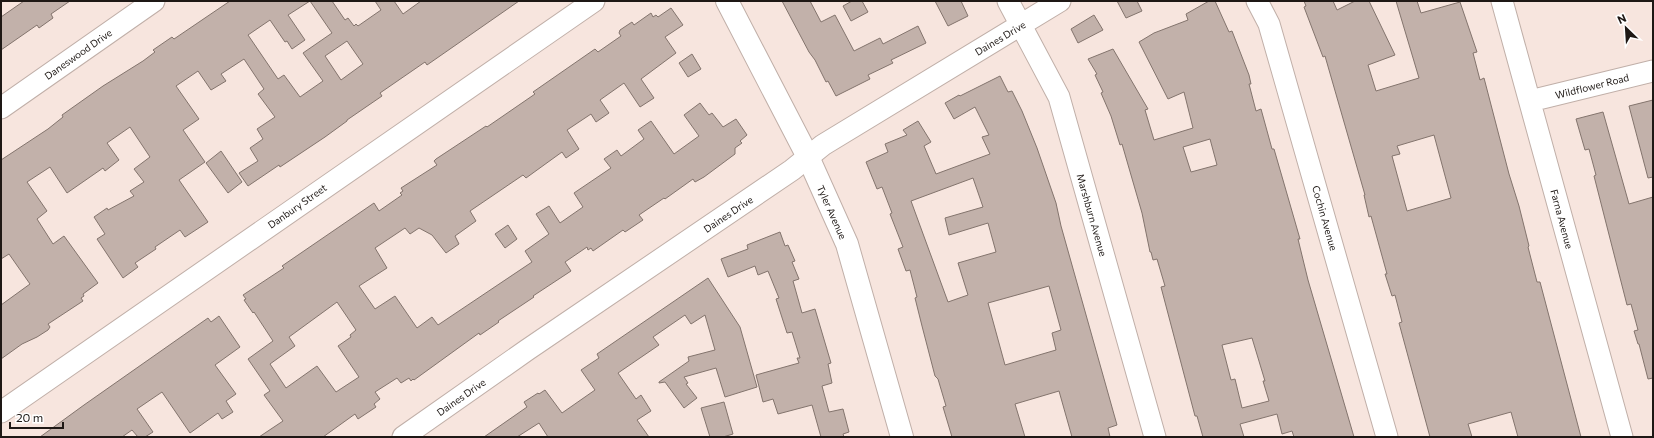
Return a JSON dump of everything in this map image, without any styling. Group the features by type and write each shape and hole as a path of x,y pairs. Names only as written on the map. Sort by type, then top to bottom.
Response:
{"street":[{"name":"Daneswood Drive","path":"1,108 154,1"},
{"name":"Danbury Street","path":"1,412 594,1"},
{"name":"Tyler Avenue","path":"727,1 808,157 847,244 902,437"},
{"name":"Marshburn Avenue","path":"1008,1 1059,97 1155,437"},
{"name":"Daines Drive","path":"403,437 527,350 792,170 823,145 1060,1"},
{"name":"Cochin Avenue","path":"1257,1 1269,24 1387,437"},
{"name":"Farna Avenue","path":"1502,1 1622,437"},
{"name":"Wildflower Road","path":"1530,102 1653,71"}],"building":[{"path":"24,1 70,1 51,14 53,18 39,28 37,25 1,50 1,17"},
{"path":"230,1 310,1 332,1 345,20 348,18 354,26 356,24 358,26 381,10 375,1 394,1 403,14 421,1 519,1 427,65 425,62 380,93 382,96 325,137 248,186 239,173 258,161 250,148 263,139 257,129 275,117 258,94 264,89 244,59 221,74 226,81 211,90 198,71 176,86 199,119 183,130 205,162 179,180 208,222 185,237 180,230 135,263 138,267 123,278 97,239 105,234 94,217 107,208 108,210 134,196 130,191 144,182 134,169 150,157 130,127 107,143 119,160 105,171 103,168 67,193 50,167 27,182 47,211 37,219 53,244 64,236 98,283 83,294 84,296 81,298 83,301 48,324 50,327 48,330 22,344 1,359 1,305 30,284 9,254 1,259 1,160 48,129 63,117 62,115 103,86 143,61 155,52 153,50 172,37 174,39","holes":["310,1 332,33 303,53 323,81 300,97 284,75 278,79 248,35 270,20 285,42 287,41 292,49 305,40 288,15","347,41 363,64 341,80 325,56"]},
{"path":"782,1 810,1 821,22 835,15 854,51 880,38 883,44 918,26 926,43 891,60 893,63 868,75 870,79 836,96 828,81 826,82"},
{"path":"852,1 862,1 868,12 851,21 843,6"},
{"path":"935,1 961,1 968,16 948,26"},
{"path":"1117,1 1137,1 1142,11 1126,18"},
{"path":"1209,1 1215,1 1229,32 1232,31 1249,75 1251,84 1249,84 1256,111 1261,109 1272,149 1274,149 1300,239 1298,239 1308,280 1354,437 1294,437 1292,431 1282,434 1277,414 1240,424 1244,437 1203,437 1197,416 1195,416 1161,287 1165,286 1157,259 1153,260 1150,252 1142,213 1122,144 1120,145 1111,116 1101,93 1103,92 1095,75 1097,74 1088,59 1113,49 1148,109 1145,110 1154,140 1193,128 1184,92 1168,99 1139,42 1154,33 1188,20 1186,14","holes":["1210,139 1217,165 1191,172 1183,147","1252,338 1265,381 1263,381 1269,401 1242,408 1235,379 1231,380 1222,345"]},
{"path":"1304,1 1333,1 1337,10 1355,1 1369,1 1395,55 1368,65 1376,91 1419,78 1396,1 1417,1 1421,13 1460,2 1477,52 1473,53 1480,80 1484,78 1509,174 1519,206 1537,282 1540,282 1581,437 1518,437 1511,412 1468,424 1472,437 1430,437 1399,323 1402,322 1395,295 1392,296 1385,274 1387,274 1371,216 1369,217 1365,195 1325,56 1323,57 1304,7 1306,6","holes":["1434,135 1451,198 1407,211 1392,156 1400,154 1397,146"]},
{"path":"671,8 683,25 665,37 676,53 641,79 654,98 640,107 624,83 600,100 609,113 596,122 591,114 567,130 579,149 566,158 562,152 526,178 523,175 470,211 476,221 455,236 459,244 446,253 432,235 419,228 410,234 405,228 375,248 387,268 359,286 375,309 395,296 417,328 432,317 438,325 532,262 525,251 549,234 536,214 549,206 560,223 583,207 574,193 611,168 604,159 617,150 621,156 644,139 638,130 651,121 674,154 699,136 684,115 700,103 709,115 712,113 723,127 736,119 747,135 740,141 742,143 735,148 735,154 704,177 695,182 693,179 639,215 643,220 625,232 623,230 593,251 591,248 588,250 587,247 565,262 571,271 533,296 534,297 480,335 479,333 414,380 413,379 411,381 409,378 401,383 397,378 375,392 380,399 374,404 376,407 358,419 355,414 323,437 259,437 283,421 264,395 270,391 248,359 273,341 254,312 253,313 244,300 246,299 243,295 284,268 282,266 374,203 379,211 402,195 400,193 403,191 401,188 437,165 434,161 436,159 486,126 487,127 535,94 533,92 595,49 598,52 621,36 619,33 620,30 632,22 634,25 651,13 653,17 656,15 658,17","holes":["337,302 356,330 350,335 351,337 338,346 359,377 336,392 317,366 286,388 270,364 295,346 289,337"]},
{"path":"1094,15 1103,30 1078,43 1071,29"},
{"path":"692,54 701,69 688,77 679,63"},
{"path":"1000,76 1008,92 1012,91 1022,111 1037,148 1056,203 1061,226 1117,425 1108,428 1110,437 1072,437 1059,391 1015,404 1025,437 952,437 943,407 946,406 938,379 935,376 922,326 910,270 906,271 898,249 903,247 890,214 892,213 882,187 877,189 866,162 888,152 885,144 907,135 903,130 918,121 931,142 924,146 936,174 990,154 982,137 989,135 975,107 954,119 945,103 959,95 960,96","holes":["973,178 983,207 945,218 949,235 988,223 996,252 958,263 968,295 948,302 911,201","1049,286 1061,330 1052,333 1056,350 1005,365 988,303"]},
{"path":"1653,100 1653,177 1648,178 1629,106"},
{"path":"1603,112 1629,204 1653,197 1653,378 1648,379 1634,331 1638,330 1631,304 1627,305 1594,176 1596,175 1589,149 1585,150 1576,119"},
{"path":"221,151 242,182 228,193 206,163"},
{"path":"508,225 517,239 505,248 495,234"},
{"path":"780,232 785,246 788,245 795,261 792,262 799,279 793,281 802,313 815,309 831,363 828,364 832,383 822,386 829,412 843,409 849,432 843,434 844,437 821,437 812,405 778,414 773,399 763,402 756,375 799,363 797,358 800,358 792,332 787,333 776,299 779,298 768,271 758,275 755,266 728,277 721,259 748,249 747,245"},
{"path":"708,278 740,327 757,387 725,397 716,368 684,377 688,383 686,384 697,398 684,408 665,382 659,383 689,361 688,357 715,350 705,315 691,324 685,315 653,337 659,345 618,373 636,399 641,395 651,411 637,420 649,437 548,437 539,423 517,437 484,437 527,407 524,402 545,390 562,413 595,390 581,370 599,358 597,354"},
{"path":"219,316 240,347 215,365 236,394 226,401 233,412 222,419 218,413 190,433 162,392 137,409 153,432 145,437 138,437 132,430 122,437 40,437 208,318 211,322"},
{"path":"724,402 733,434 723,437 710,437 701,408"}]}
